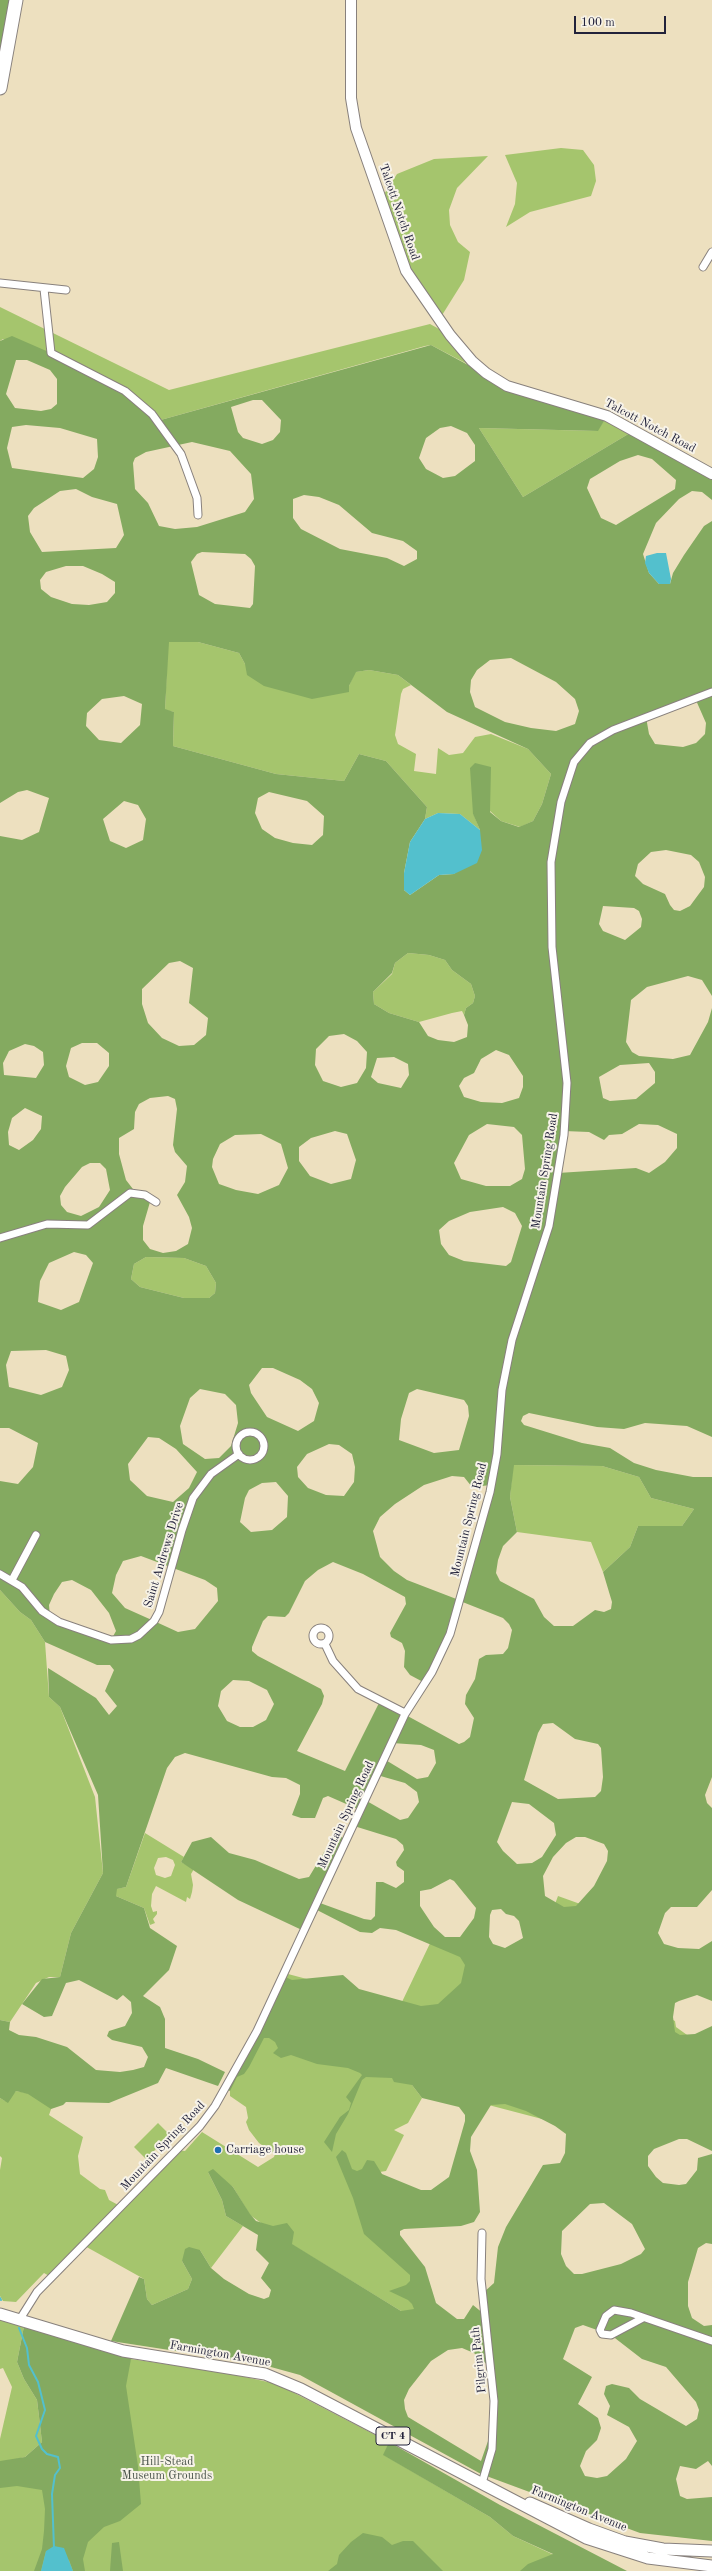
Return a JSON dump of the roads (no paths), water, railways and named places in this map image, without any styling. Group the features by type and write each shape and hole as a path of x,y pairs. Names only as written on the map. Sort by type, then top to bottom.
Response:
{"highway":[{"path":"0,88 16,0"}],"main road":[{"name":"Farmington Avenue","path":"0,2314 123,2351 265,2374 301,2388 508,2496 581,2536 635,2555 670,2562 712,2566"},
{"name":"Farmington Avenue","path":"508,2496 533,2504 589,2529 625,2542 663,2549 712,2551"},
{"name":"CT 4","path":"635,2555 672,2571"}],"street":[{"name":"Talcott Notch Road","path":"351,0 351,98 356,128 406,271 446,330 472,361 502,382 533,394 607,416 712,474"},
{"path":"702,267 712,252"},
{"path":"0,283 44,289 66,290"},
{"path":"44,289 51,352 125,391 152,414 181,454 197,498 198,515"},
{"name":"Mountain Spring Road","path":"20,2319 37,2292 200,2126 215,2106 257,2031 405,1713 432,1672 450,1634 490,1492 497,1454 502,1390 512,1340 549,1226 564,1135 567,1083 552,947 551,862 561,802 574,762 590,743 613,730 712,692"},
{"path":"0,1238 47,1224 88,1225 130,1193 145,1195 156,1202"},
{"path":"253,1432 262,1438 264,1448 259,1458 248,1460 239,1454 236,1444 242,1434 253,1432"},
{"name":"Saint Andrews Drive","path":"0,1574 22,1587 42,1611 59,1622 111,1640 131,1639 139,1635 154,1621 162,1606 182,1530 193,1498 211,1474 239,1454"},
{"path":"12,1580 36,1535"},
{"path":"325,1644 334,1661 358,1689 405,1713"},
{"name":"Pilgrim Path","path":"482,2233 481,2279 494,2401 492,2449 482,2483"},
{"path":"643,2318 611,2335 602,2334 600,2330 606,2316 614,2310 643,2318 712,2342"}],"water":[{"path":"657,553 666,553 671,579 670,584 659,584 649,573 645,563 646,556"},
{"path":"438,813 460,814 480,830 482,850 477,863 454,874 439,875 410,895 404,890 404,873 410,842 425,819"},
{"path":"54,2546 64,2548 73,2571 41,2571 46,2551"}],"waterway":[{"path":"19,2328 27,2348 29,2365 38,2382 45,2410 36,2436 42,2449 47,2454 58,2457 60,2468 55,2475 52,2494 54,2548"}],"place":[{"name":"Carriage house","path":"218,2150"}],"park label":[{"name":"Hill-Stead Museum Grounds","path":"167,2469"}]}
